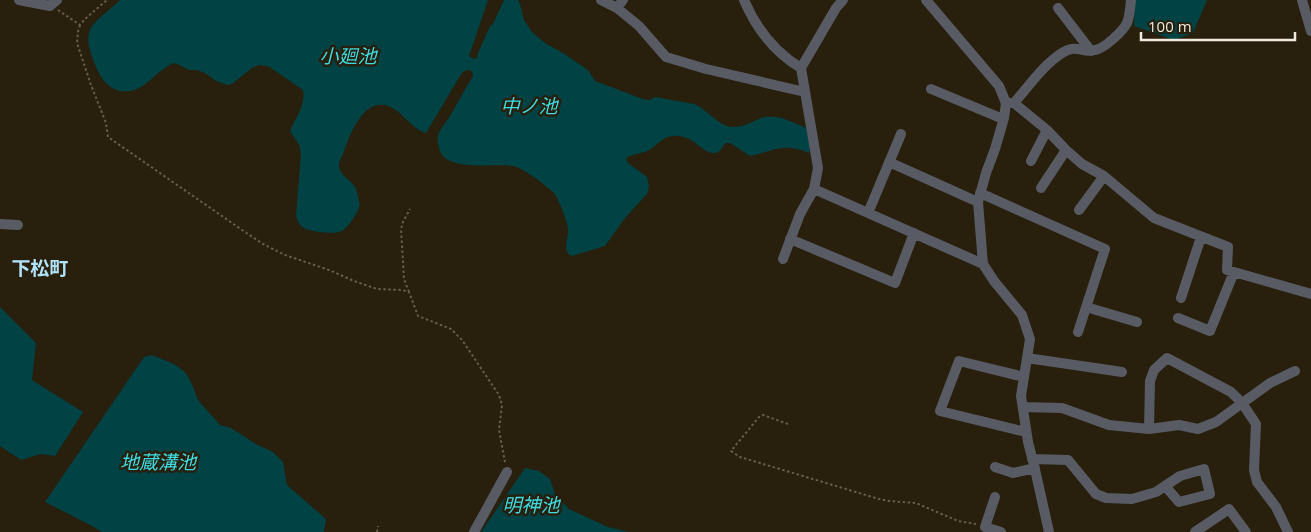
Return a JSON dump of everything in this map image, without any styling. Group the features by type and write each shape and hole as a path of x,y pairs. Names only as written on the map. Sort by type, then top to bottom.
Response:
{"street":[{"path":"19,0 53,3"},
{"path":"601,0 620,4 666,57 706,69 805,92"},
{"path":"744,0 758,28 774,47 801,68"},
{"path":"783,259 800,214 814,189 818,168 801,68 836,8 843,0"},
{"path":"926,0 999,86 1010,103 1047,130 1082,164 1104,176 1154,218 1228,247 1227,270 1311,294"},
{"path":"1049,532 1026,432 1021,396 1030,339 1022,316 983,264 979,198 1003,119 1010,103 1044,68 1062,53 1074,48 1096,50 1109,42 1126,24 1131,0"},
{"path":"1302,0 1311,31"},
{"path":"1058,8 1091,50"},
{"path":"931,89 1003,119"},
{"path":"1031,160 1047,130"},
{"path":"868,213 900,134"},
{"path":"1041,188 1066,150"},
{"path":"889,162 1105,249 1078,332"},
{"path":"1079,210 1104,176"},
{"path":"814,189 983,264"},
{"path":"0,224 18,225"},
{"path":"790,240 895,283 914,234"},
{"path":"1181,298 1202,237"},
{"path":"1178,318 1210,331 1234,272"},
{"path":"1086,307 1137,322"},
{"path":"1027,358 1122,372"},
{"path":"1149,429 1150,381 1154,370 1167,358 1231,392 1242,403 1256,424 1254,470 1257,482 1276,507 1288,532"},
{"path":"1024,377 959,361 940,411 1026,432"},
{"path":"1023,407 1062,408 1109,426 1149,429 1179,425 1198,429 1216,422 1270,383 1295,371"},
{"path":"995,467 1013,473 1033,463 1068,460 1096,494 1106,498 1132,499 1156,492 1165,486"},
{"path":"474,532 507,472"},
{"path":"995,497 985,527 1001,532"},
{"path":"1195,532 1229,510 1246,532"}],"path":[{"path":"107,0 85,18 80,25 77,43 106,123 108,137 263,244 285,255 329,270 354,282 377,289 409,292"},
{"path":"53,3 60,11 80,25"},
{"path":"410,209 401,229 404,279 418,316 451,329 462,340 499,395 502,406 499,430 507,472"},
{"path":"788,424 763,415 759,417 731,451 740,457 879,499 916,503 958,521 985,527"},
{"path":"377,532 378,526"}],"water":[{"path":"120,0 488,0 469,56 474,59 477,58 490,26 493,24 504,0 518,0 524,20 532,32 545,43 588,70 595,81 643,99 650,100 655,97 694,104 721,123 731,127 743,126 767,117 784,119 806,128 810,146 809,153 786,148 750,156 730,143 726,143 718,152 711,153 684,137 674,136 666,138 649,150 626,158 627,162 647,177 649,186 647,194 625,218 605,246 572,256 566,248 568,229 560,205 554,193 546,186 517,167 459,164 449,161 442,155 438,144 438,135 473,76 472,71 468,70 464,71 460,76 426,133 420,131 396,110 385,105 377,105 370,108 358,120 340,160 339,168 356,189 359,208 350,223 342,231 327,233 314,231 301,226 296,215 301,154 299,145 290,131 302,106 303,90 268,66 259,65 252,68 232,84 227,85 216,81 205,73 189,70 175,63 163,69 147,83 136,89 130,91 116,90 106,83 98,72 90,51 88,39 92,26"},
{"path":"1135,0 1207,0 1193,33 1174,40 1134,26"},
{"path":"0,307 36,343 32,380 83,412 55,456 41,454 21,460 0,446"},
{"name":"地蔵溝池","path":"152,355 174,364 185,372 198,400 220,425 231,428 273,452 283,462 287,485 326,519 324,532 102,532 45,502 144,357"},
{"name":"明神池","path":"525,468 539,471 550,479 555,494 569,509 608,527 629,532 481,532"}],"district":[{"name":"下松町","path":"40,268"}],"water label":[{"name":"小廻池","path":"348,56"},
{"name":"中ノ池","path":"529,106"}]}
